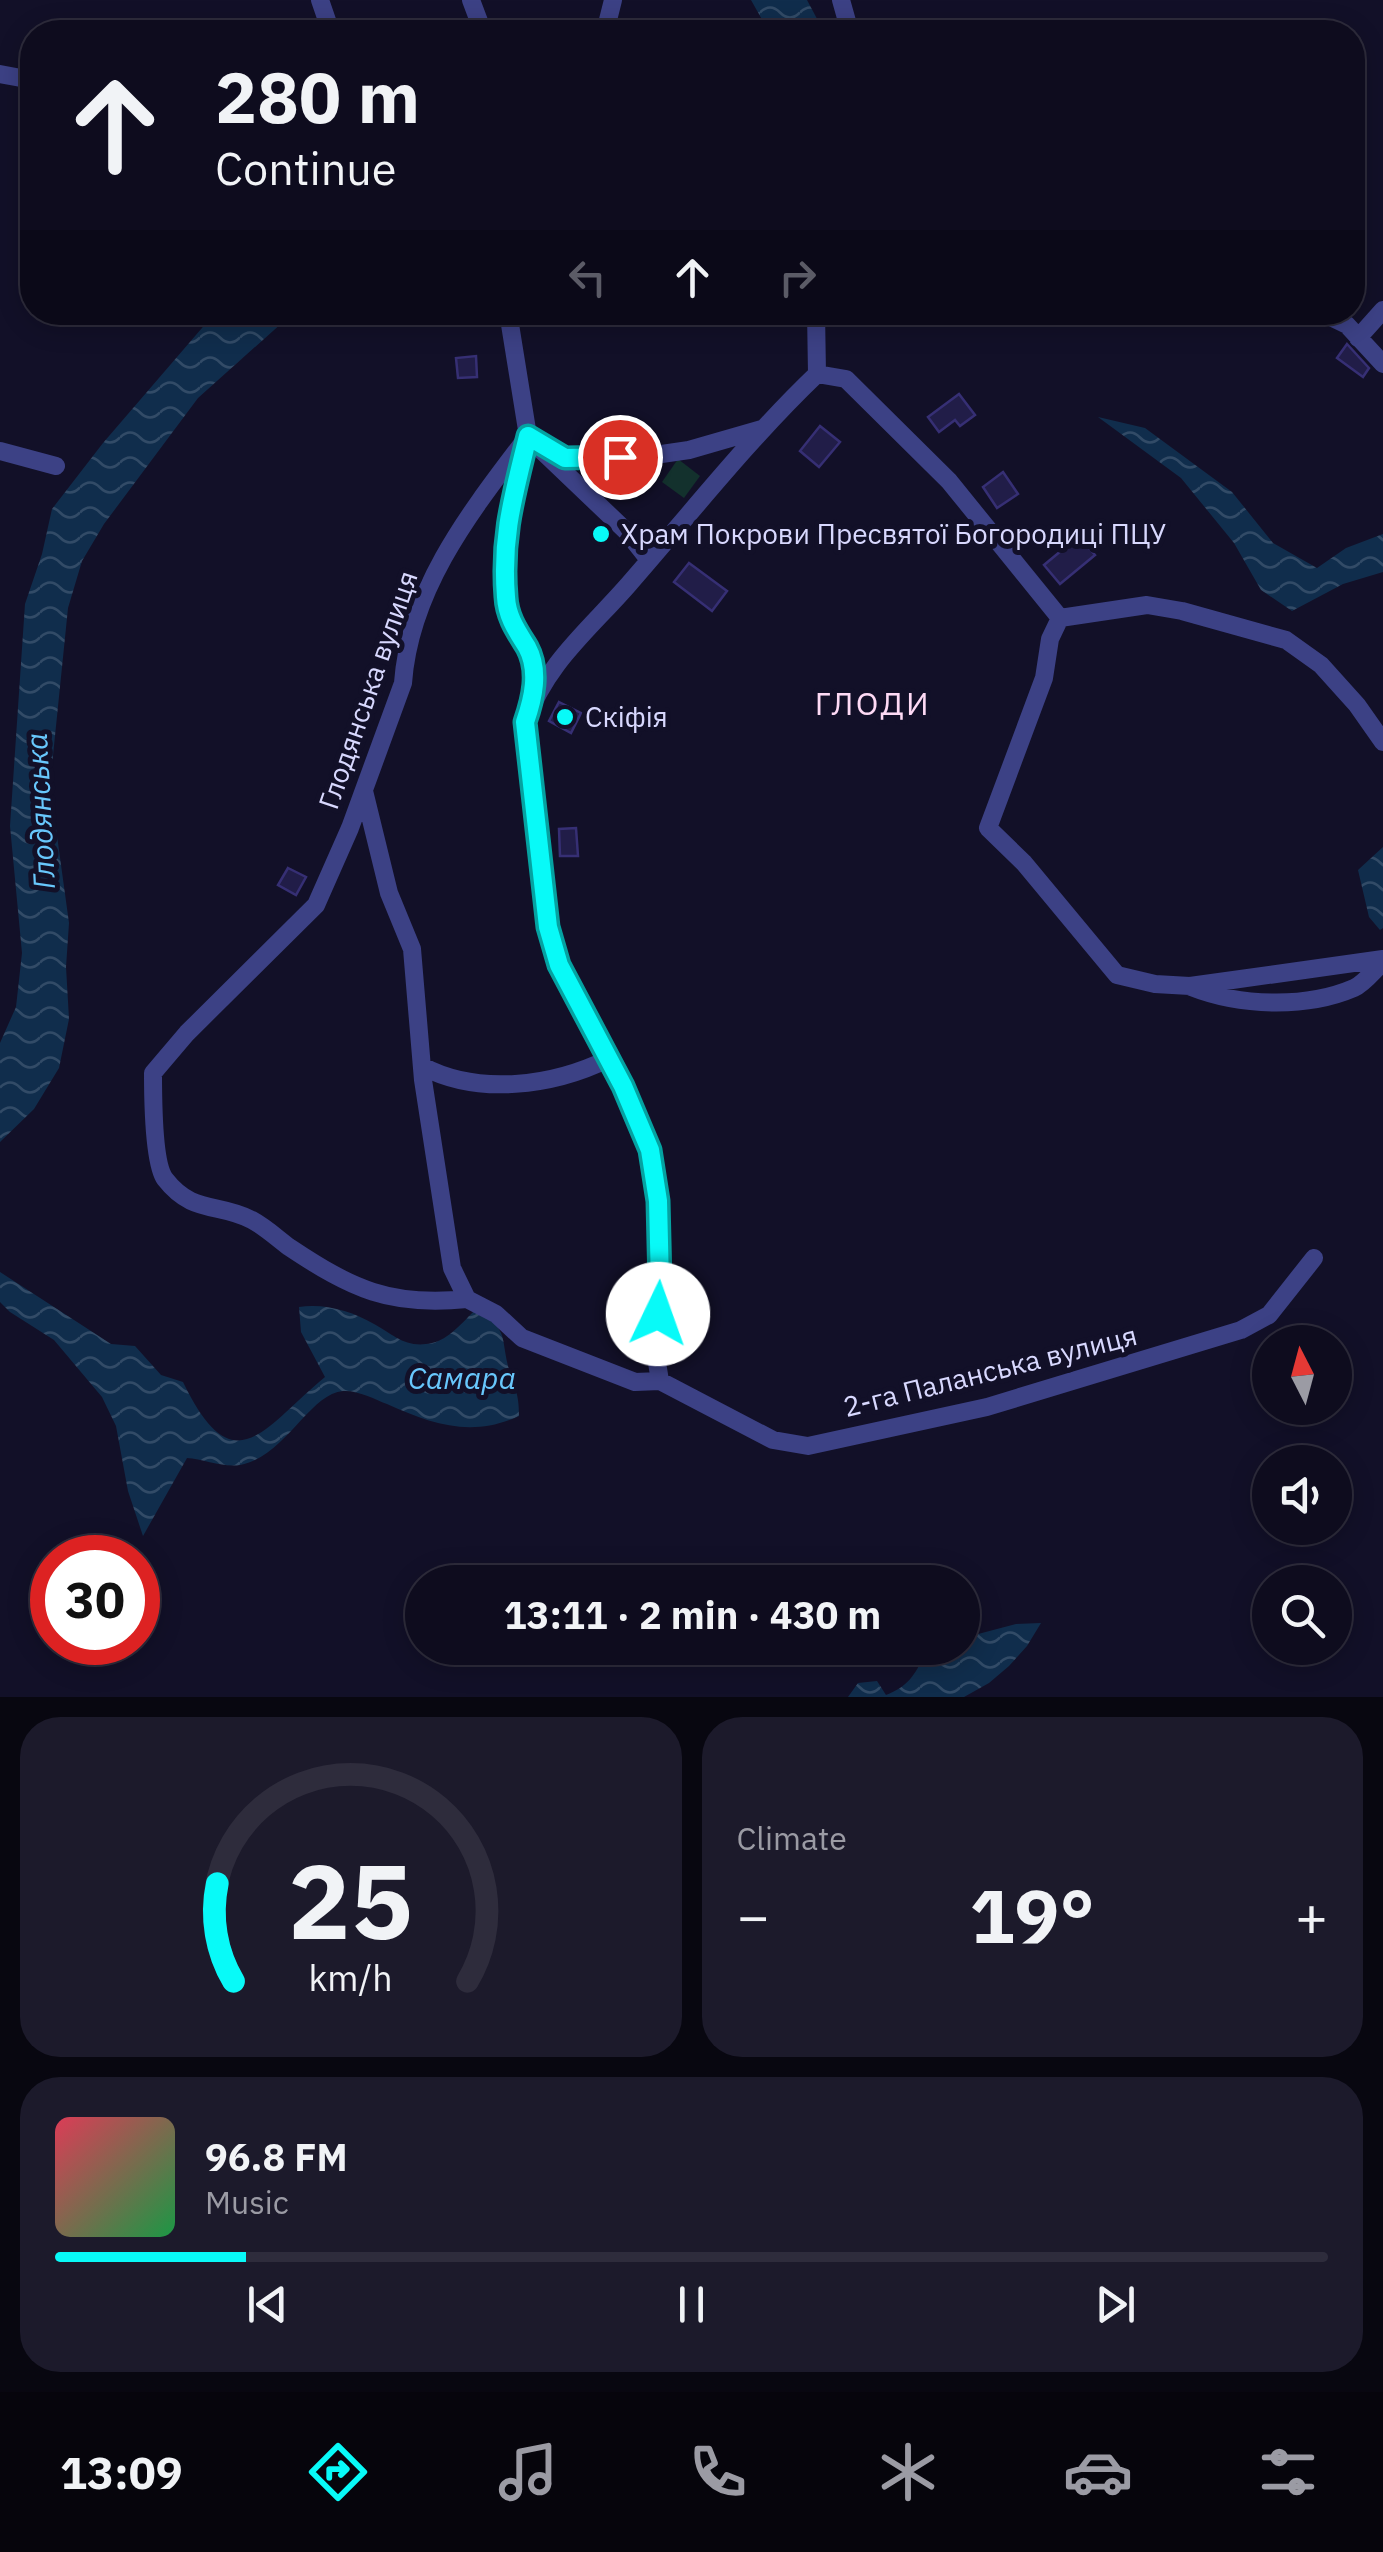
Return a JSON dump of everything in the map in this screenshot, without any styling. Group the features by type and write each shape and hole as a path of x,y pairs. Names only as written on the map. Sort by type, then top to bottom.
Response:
{"street":[{"path":"1358,338 1383,310"},
{"path":"510,325 528,436 505,530 506,602 514,629 529,651 535,693"},
{"path":"660,1381 654,1344 660,1283 658,1201 650,1150 559,965 548,927 525,722 535,693 571,645 762,429 817,374 816,325"},
{"path":"1347,325 1383,364"},
{"path":"817,374 846,379 948,481 1060,618"},
{"path":"528,436 565,458 690,450 762,429"},
{"path":"528,436 626,531 649,560"},
{"name":"Глодянська вулиця","path":"467,1299 424,1304 381,1296 343,1281 250,1219 194,1205 162,1176 153,1116 153,1073 187,1033 316,905 403,684 404,660 423,593 476,505 528,436"},
{"path":"0,451 56,466"},
{"path":"1060,618 1147,605 1286,640 1321,665 1383,742"},
{"path":"1060,618 1050,639 1044,678 988,828 1024,863 1117,976 1190,986 1383,960"},
{"path":"364,790 388,893 412,949 422,1066 452,1268 467,1299"},
{"path":"1190,986 1244,1002 1320,997 1357,987 1383,960"},
{"path":"422,1066 442,1076 520,1084 580,1073 608,1059"},
{"name":"2-га Паланська вулиця","path":"467,1299 496,1314 522,1338 635,1382 660,1381 773,1440 808,1446 987,1406 1241,1330 1269,1315 1314,1258"}],"green space":[{"path":"678,459 700,476 684,498 662,482"}],"water":[{"path":"751,0 807,0 818,20 762,20"},
{"name":"Глодянська","path":"205,325 280,325 198,398 104,524 82,561 68,608 50,785 69,923 69,1019 59,1068 34,1109 0,1142 0,1043 16,1007 22,953 10,826 25,604 52,509"},
{"path":"1098,417 1145,428 1232,492 1273,543 1317,568 1346,548 1383,534 1383,572 1343,584 1292,611 1261,590 1234,543 1181,478"},
{"path":"1383,847 1380,930 1369,917 1358,870"},
{"name":"Самара","path":"0,1272 111,1344 135,1346 161,1375 183,1382 201,1414 218,1433 234,1440 250,1438 267,1429 325,1377 301,1332 299,1307 328,1307 347,1312 415,1344 444,1338 475,1310 494,1323 502,1335 519,1416 484,1426 452,1426 360,1393 343,1391 319,1403 271,1450 256,1459 234,1466 187,1458 143,1535 128,1491 116,1426 102,1397 54,1340 0,1302"},
{"path":"1041,1623 1009,1666 964,1697 848,1697 858,1683 877,1681 886,1695 893,1692 910,1679 919,1665 980,1665 980,1634 1016,1624"}],"building":[{"path":"1347,344 1369,368 1363,377 1337,358"},
{"path":"476,356 477,377 458,378 456,358"},
{"path":"959,394 975,415 960,426 955,420 939,432 928,417"},
{"path":"820,426 840,442 819,467 800,451"},
{"path":"1003,472 1018,494 997,508 983,487"},
{"path":"1079,536 1095,555 1060,584 1044,565"},
{"path":"689,563 727,591 712,611 674,582"},
{"name":"Скіфія","path":"559,702 581,713 571,733 549,721"},
{"path":"576,828 578,856 560,856 559,829"},
{"path":"288,868 306,877 296,895 278,885"}],"place":[{"name":"Храм Покрови Пресвятої Богородиці ПЦУ","path":"601,534"},
{"name":"Скіфія","path":"565,717"}],"district":[{"name":"ГЛОДИ","path":"873,704"}],"route":[{"path":"620,457 565,458 528,436 505,530 506,602 514,629 529,651 535,693 525,722 548,927 559,965 623,1086 650,1150 658,1201 658,1314"}]}
